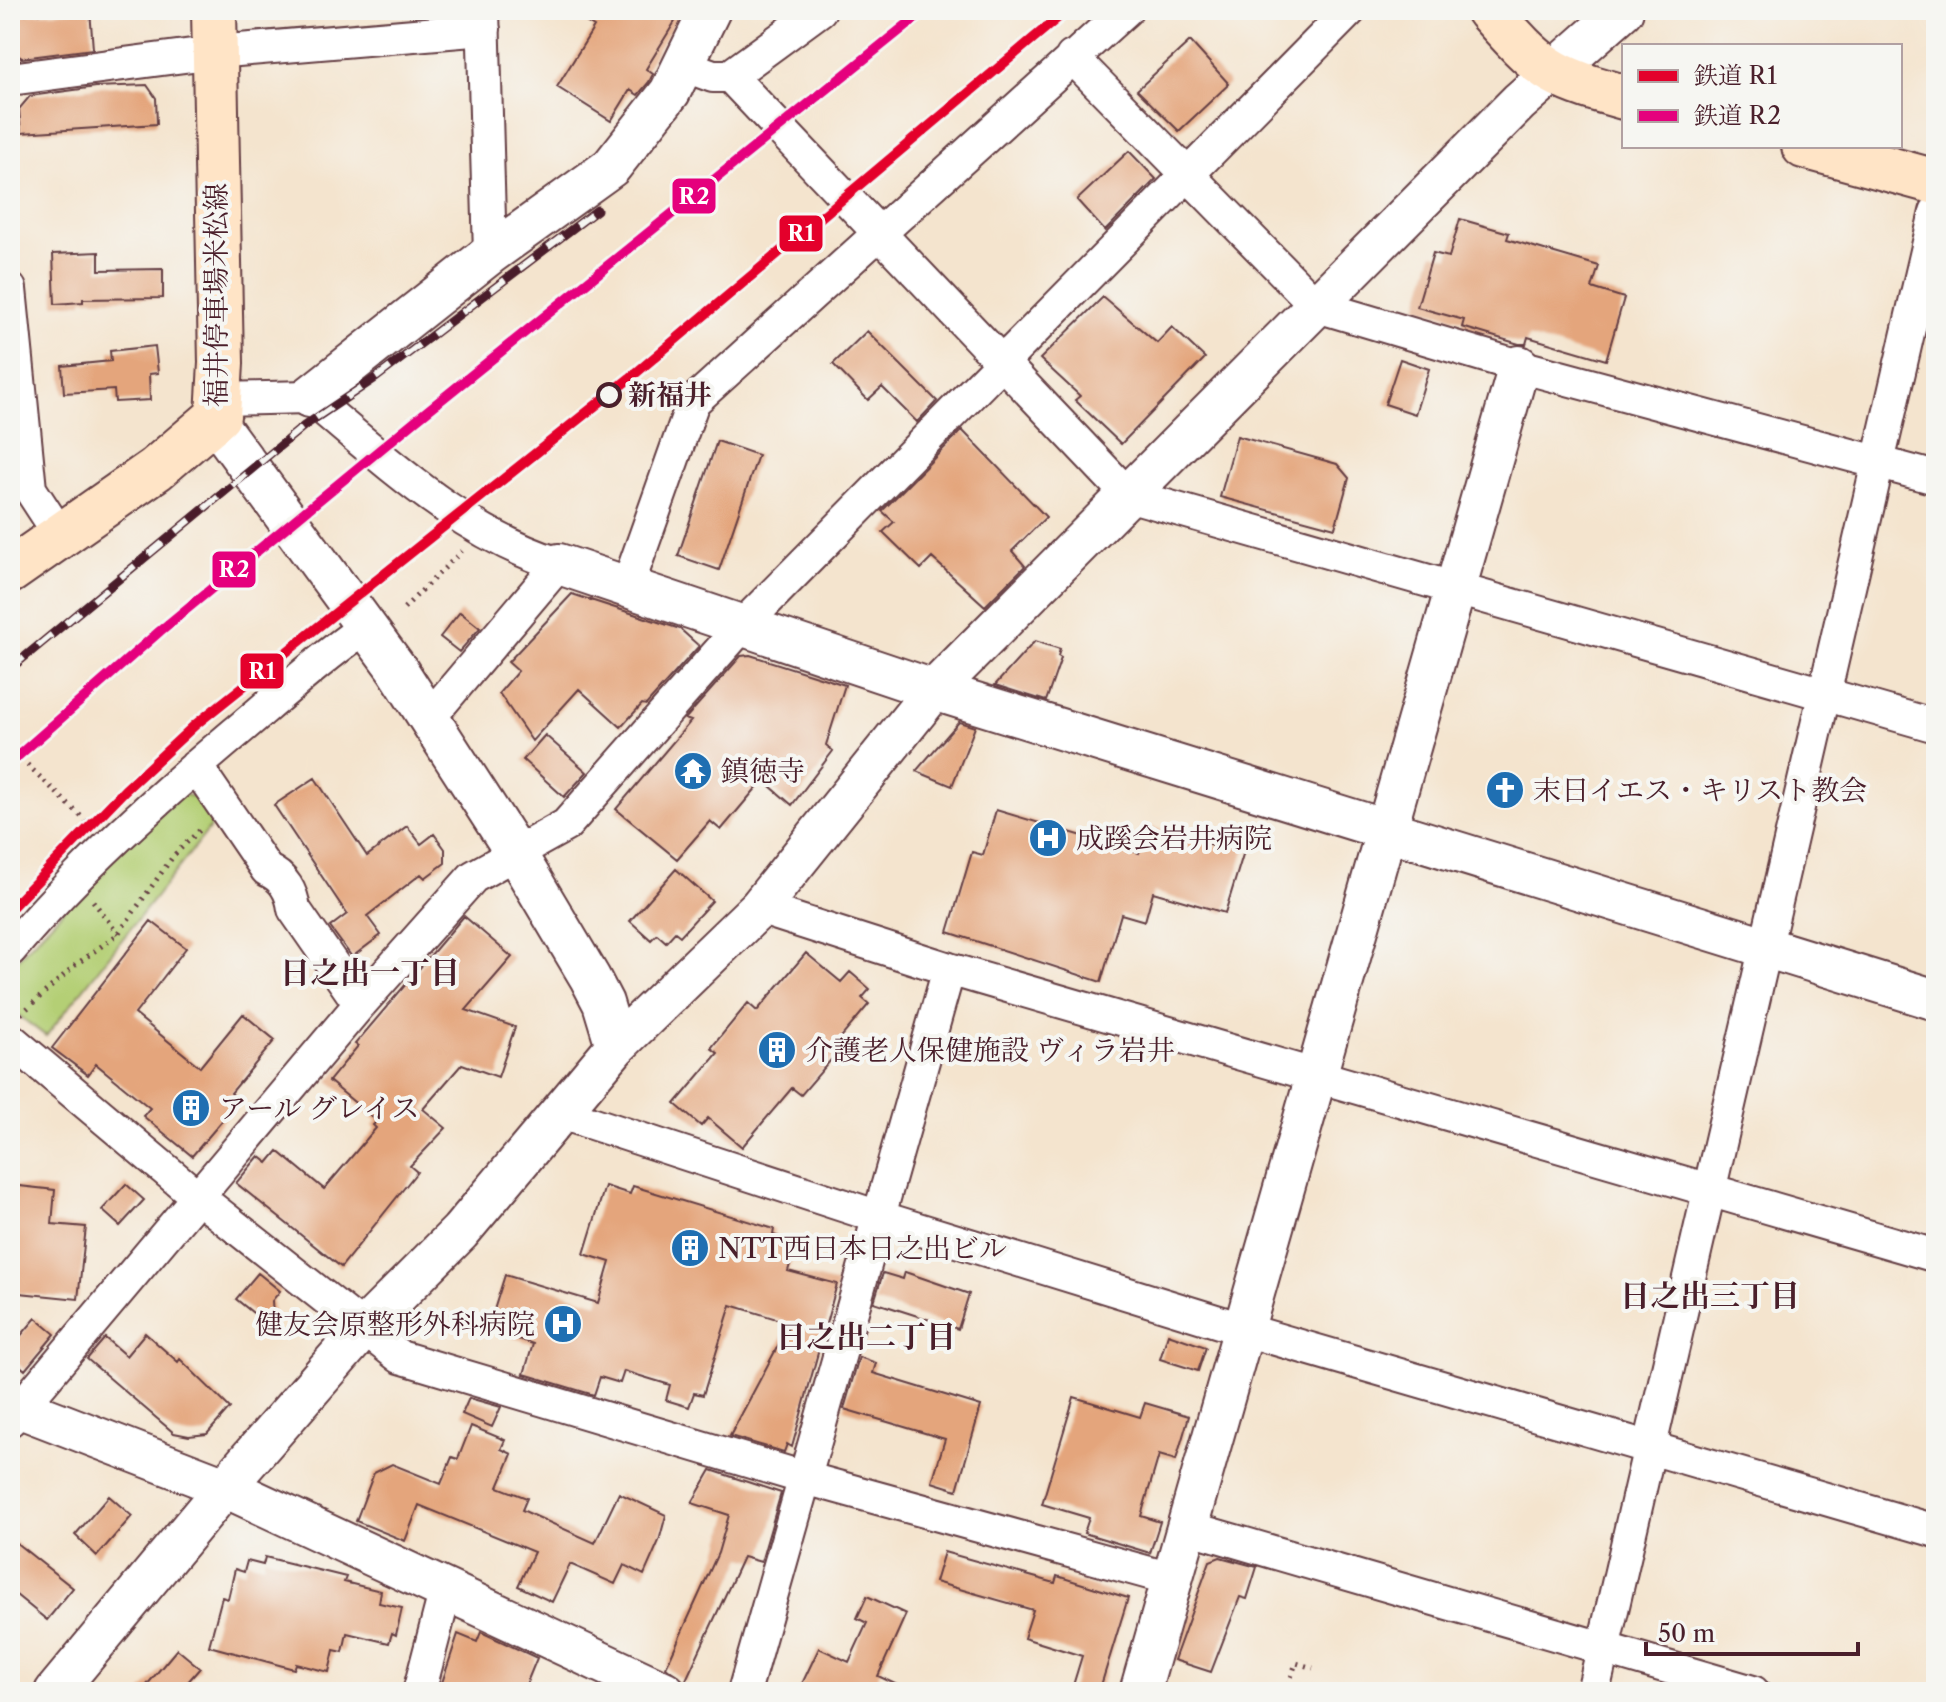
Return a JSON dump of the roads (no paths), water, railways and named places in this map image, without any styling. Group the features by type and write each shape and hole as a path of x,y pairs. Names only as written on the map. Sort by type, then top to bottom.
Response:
{"main road":[{"path":"1488,10 1529,56 1550,73 1622,96"},
{"name":"福井停車場米松線","path":"10,571 62,538 217,410 215,31"},
{"path":"1811,148 1936,182"}],"street":[{"path":"616,1046 607,1014 590,978 515,852 367,626 217,410 309,397 490,254 611,167 655,113 710,10"},
{"path":"683,65 713,76 730,76 820,10"},
{"path":"628,585 693,402 1126,10"},
{"path":"665,1692 225,1487 13,1411 199,1198 360,1004 473,877 566,825 741,627 1350,10"},
{"path":"55,1692 225,1487 362,1330 460,1232 616,1046 759,908 934,690 1550,73 1623,10"},
{"path":"10,79 215,31 483,19 490,254"},
{"path":"1072,57 1317,306 1519,366 1936,478"},
{"path":"730,76 1128,495 1936,726"},
{"path":"1593,1692 1936,212"},
{"path":"11,300 20,496 62,538"},
{"path":"1140,1692 1245,1330 1314,1075 1458,589 1519,366"},
{"path":"309,397 416,485 483,531 528,554 934,690 1936,1000"},
{"path":"428,719 559,564"},
{"path":"10,950 110,844 196,766 331,652 367,626"},
{"path":"196,766 267,870 277,874 292,895 294,909 360,1004"},
{"path":"759,908 949,969 1936,1256"},
{"path":"744,1692 949,969"},
{"path":"15,1027 199,1198 400,1357 805,1478 1171,1579"},
{"path":"561,1113 879,1217 1245,1330 1650,1445 1936,1531"},
{"path":"1187,1527 1602,1651 1753,1692"},
{"path":"419,1692 446,1589"}],"railway":[{"path":"10,909 125,790 195,725 630,378 1067,10"},
{"path":"10,763 160,631 752,147"},
{"path":"10,669 304,426 377,377 597,210"}],"rail line":[{"name":"R2","path":"10,763 160,631 416,420 925,10"},
{"name":"R1","path":"10,909 125,790 195,725 630,378 1067,10"}],"place":[{"name":"新福井","path":"609,395"},
{"name":"鎮徳寺","path":"693,771"},
{"name":"末日イエス・キリスト教会","path":"1505,790"},
{"name":"成蹊会岩井病院","path":"1048,838"},
{"name":"介護老人保健施設 ヴィラ岩井","path":"777,1050"},
{"name":"アール グレイス","path":"191,1108"},
{"name":"NTT西日本日之出ビル","path":"690,1248"},
{"name":"健友会原整形外科病院","path":"563,1324"}],"district":[{"name":"日之出一丁目","path":"370,972"},
{"name":"日之出三丁目","path":"1710,1295"},
{"name":"日之出二丁目","path":"866,1336"}]}
